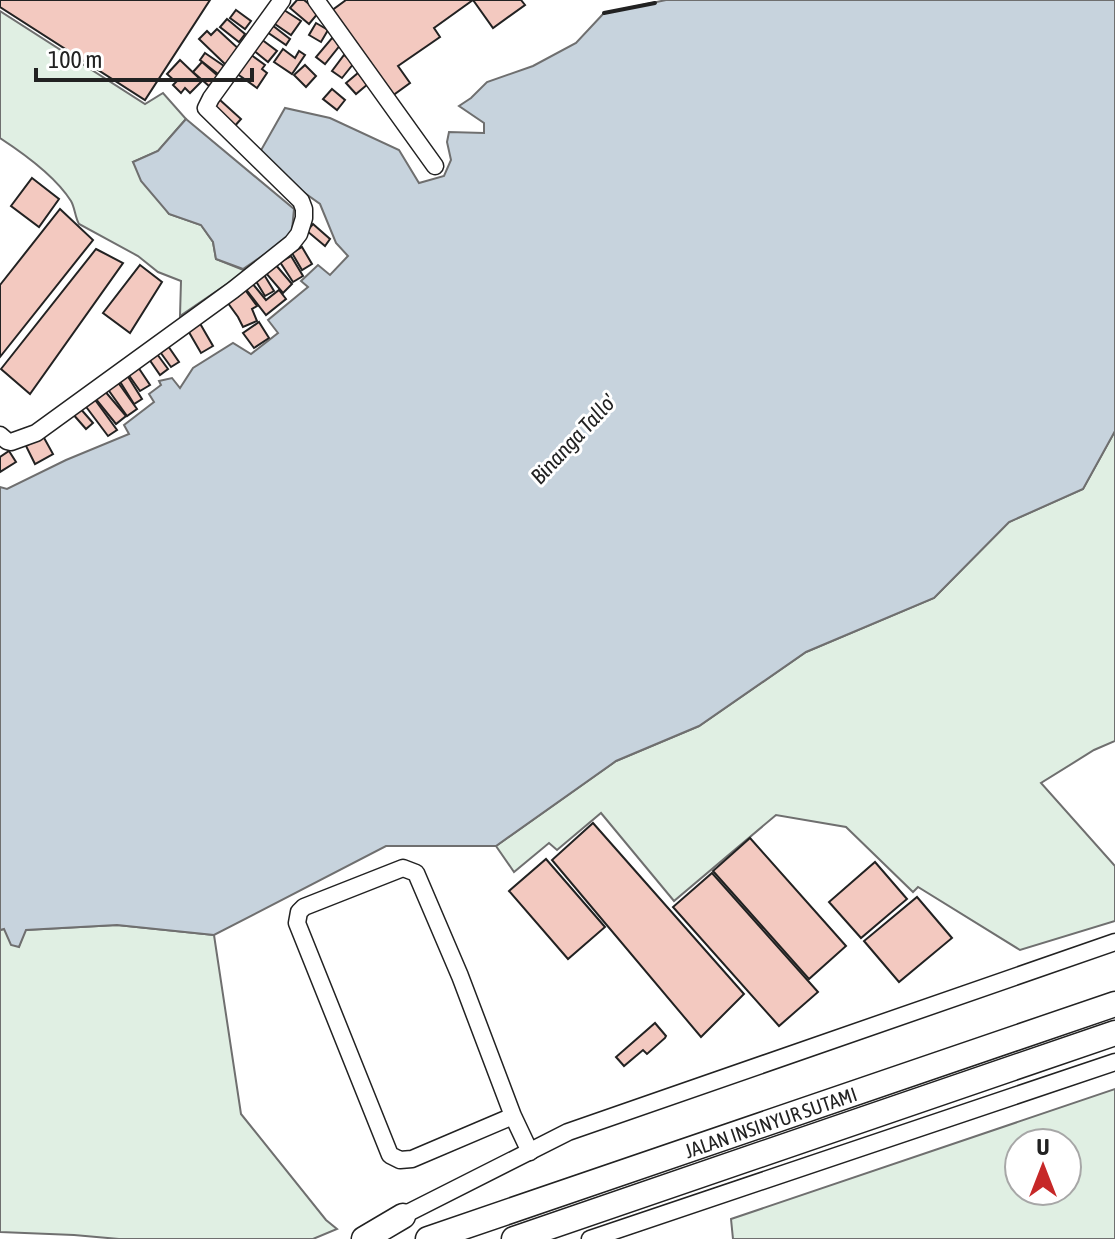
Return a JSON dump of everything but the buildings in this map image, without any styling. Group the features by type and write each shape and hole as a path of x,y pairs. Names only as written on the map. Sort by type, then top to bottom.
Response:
{"highway":[{"name":"JALAN INSINYUR SUTAMI","path":"428,1239 1115,1004"},
{"name":"JALAN INSINYUR SUTAMI","path":"514,1239 1115,1033"},
{"path":"364,1239 403,1216"}],"street":[{"path":"0,435 11,442 36,433 233,290 296,239 304,218 301,201 206,108 282,0"},
{"path":"316,0 435,166"},
{"path":"513,1116 412,1159 400,1160 390,1155 297,923 299,912 304,907 403,868 416,873 530,1152"},
{"path":"351,1239 568,1132 1115,942"},
{"path":"590,1239 1115,1062"}],"green space":[{"path":"0,11 145,104 163,93 186,119 158,151 133,162 169,214 201,225 213,242 216,259 246,271 180,316 181,281 158,272 138,256 79,224 71,201 57,183 0,138"},
{"path":"1115,431 1115,741 1094,750 1041,783 1115,866 1115,921 1020,950 918,887 913,892 846,827 776,815 674,901 601,813 557,850 549,843 514,872 496,846 616,761 699,726 806,652 934,598 1009,522 1083,489"},
{"path":"117,925 214,935 241,1114 326,1220 337,1229 313,1239 119,1239 0,1232 0,930 4,929 19,946 25,930"},
{"path":"1115,1089 1115,1239 733,1239 731,1219"}],"water":[{"name":"Binanga Tallo'","path":"666,0 1115,0 1115,431 1083,489 1009,522 934,598 806,652 699,726 616,761 496,846 386,846 214,935 117,925 26,930 19,947 11,945 4,929 0,930 0,487 7,489 129,434 124,425 154,402 149,394 161,385 159,381 172,378 180,388 193,368 233,343 251,354 278,333 268,320 308,287 301,281 318,265 330,275 348,256 336,243 320,204 285,179 260,152 285,108 330,118 399,150 419,183 444,176 451,160 447,142 449,132 484,133 484,123 459,106 487,82 533,66 576,43 604,13"},
{"path":"186,119 294,209 292,230 287,239 243,269 216,259 213,242 201,225 169,214 141,181 133,162 158,151"}],"wall":[{"path":"604,13 655,3"}]}
